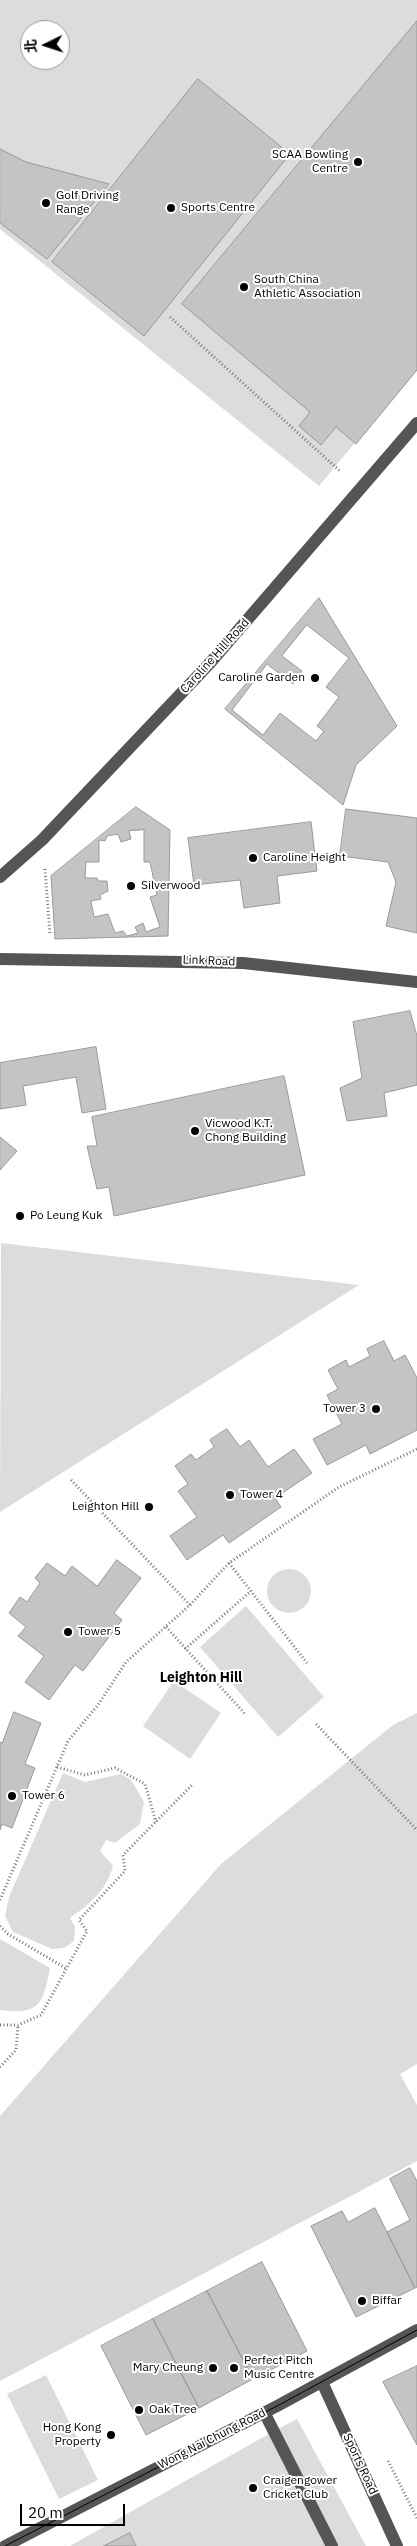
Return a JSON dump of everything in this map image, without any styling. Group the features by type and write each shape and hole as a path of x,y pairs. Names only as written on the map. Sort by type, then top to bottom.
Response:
{"street":[{"name":"Caroline Hill Road","path":"0,877 42,840 210,663 417,423"},
{"name":"Link Road","path":"0,959 242,963 417,982"},
{"name":"Wong Nai Chung Road","path":"5,2546 322,2382 417,2330"},
{"name":"Sports Road","path":"322,2382 397,2546"},
{"path":"264,2412 332,2546"}],"path":[{"path":"170,317 341,472"},
{"path":"45,866 50,936"},
{"path":"0,1900 68,1741 98,1706 126,1662 190,1605 229,1563 339,1487 417,1450"},
{"path":"71,1480 190,1605"},
{"path":"229,1563 307,1663"},
{"path":"185,1649 251,1591"},
{"path":"166,1627 246,1715"},
{"path":"316,1724 417,1830"},
{"path":"57,1766 85,1775 115,1768 144,1784 156,1822"},
{"path":"0,2025 18,2026 41,2015 68,1969 87,1931 79,1920 125,1870 123,1856 193,1784"},
{"path":"0,1926 8,1934 68,1969"},
{"path":"0,2067 16,2050 18,2026"}],"shaded area":[{"name":"South China Athletic Association","path":"0,0 417,0 417,368 319,486 0,229"},
{"path":"1,1243 359,1285 0,1512"},
{"path":"285,1569 293,1569 305,1575 311,1591 305,1607 293,1613 285,1613 273,1607 267,1595 267,1587 273,1575"},
{"path":"246,1606 324,1697 278,1737 200,1647"},
{"path":"174,1681 221,1713 190,1759 143,1726"},
{"path":"417,1713 417,2064 400,2074 417,2105 417,2161 0,2381 0,2116 221,1864 393,1725"},
{"path":"63,1773 85,1782 121,1774 131,1780 144,1802 140,1824 115,1843 106,1840 100,1851 113,1866 102,1890 70,1918 75,1927 74,1941 64,1948 52,1949 13,1932 5,1916 9,1897"},
{"path":"0,1939 50,1968 42,1998 32,2008 24,2011 0,2010"},
{"path":"46,2375 98,2480 59,2499 7,2394"},
{"name":"Craigengower Cricket Club","path":"297,2419 366,2546 70,2546 274,2431"}],"building":[{"name":"SCAA Bowling Centre","path":"417,21 417,370 356,444 336,427 321,445 299,426 310,412 182,304"},
{"name":"Sports Centre","path":"198,79 290,154 144,336 52,262"},
{"name":"Golf Driving Range","path":"0,149 26,162 109,184 47,259 0,223"},
{"path":"319,598 397,726 356,765 343,805 225,709"},
{"name":"Caroline Garden","path":"307,625 349,658 326,687 339,697 317,726 324,731 316,741 280,713 263,735 232,710 267,664 293,684 302,671 282,656"},
{"path":"136,807 170,830 168,936 55,939 51,876"},
{"path":"346,809 417,818 417,933 386,926 396,882 388,862 340,856"},
{"name":"Caroline Height","path":"311,822 317,871 277,876 280,903 244,908 240,880 194,885 188,838"},
{"name":"Silverwood","path":"144,830 144,862 150,862 157,895 150,897 160,927 146,932 143,923 135,927 138,933 127,936 123,931 115,933 108,914 94,917 91,901 101,899 100,895 108,891 107,881 98,881 97,878 85,878 86,862 99,862 99,840 105,841 107,836 118,834 121,842 131,839 129,831"},
{"path":"410,1011 417,1036 417,1085 384,1093 387,1116 347,1121 340,1088 362,1078 353,1022"},
{"path":"96,1047 106,1109 82,1113 76,1077 23,1086 26,1105 0,1109 0,1063"},
{"name":"Vicwood K.T. Chong Building","path":"284,1076 305,1175 114,1216 109,1187 97,1189 87,1146 97,1146 92,1117"},
{"path":"0,1137 17,1151 0,1170"},
{"name":"Tower 3","path":"384,1341 394,1361 405,1355 417,1378 417,1430 370,1454 366,1445 327,1465 313,1439 342,1424 327,1395 338,1389 328,1370 346,1360 349,1367 370,1356 367,1349"},
{"name":"Tower 4","path":"227,1429 240,1447 249,1440 268,1467 294,1449 312,1473 275,1498 281,1507 229,1543 223,1535 187,1560 170,1536 197,1517 178,1491 188,1484 175,1466 191,1454 196,1460 214,1447 210,1440"},
{"name":"Tower 5","path":"117,1560 141,1578 114,1613 122,1620 83,1671 75,1665 49,1700 25,1682 44,1656 18,1636 26,1627 9,1613 20,1597 27,1602 40,1583 35,1578 47,1563 65,1576 72,1566 97,1586"},
{"name":"Tower 6","path":"14,1712 41,1723 25,1764 35,1768 12,1828 2,1824 0,1830 0,1742 2,1743"},
{"path":"410,2168 417,2181 417,2287 415,2288 387,2232 410,2220 390,2179"},
{"path":"375,2208 415,2288 356,2317 311,2226 342,2211 348,2222"},
{"path":"262,2262 307,2351 253,2379 207,2291"},
{"path":"207,2291 253,2379 199,2408 153,2319"},
{"path":"153,2319 199,2408 146,2435 101,2346"},
{"path":"417,2366 417,2445 383,2382"},
{"path":"130,2533 136,2546 104,2546"}],"tram line":[{"path":"5,2546 279,2405 417,2330"}],"place":[{"name":"SCAA Bowling Centre","path":"358,162"},
{"name":"Golf Driving Range","path":"46,203"},
{"name":"Sports Centre","path":"171,208"},
{"name":"South China Athletic Association","path":"244,287"},
{"name":"Caroline Garden","path":"315,678"},
{"name":"Caroline Height","path":"253,858"},
{"name":"Silverwood","path":"131,886"},
{"name":"Vicwood K.T. Chong Building","path":"195,1131"},
{"name":"Po Leung Kuk","path":"20,1216"},
{"name":"Tower 3","path":"376,1409"},
{"name":"Tower 4","path":"230,1495"},
{"name":"Leighton Hill","path":"149,1507"},
{"name":"Tower 5","path":"68,1632"},
{"name":"Tower 6","path":"12,1796"},
{"name":"Biffar","path":"362,2301"},
{"name":"Mary Cheung","path":"213,2368"},
{"name":"Perfect Pitch Music Centre","path":"234,2368"},
{"name":"Oak Tree","path":"139,2410"},
{"name":"Hong Kong Property","path":"111,2435"},
{"name":"Craigengower Cricket Club","path":"253,2488"}],"district":[{"name":"Leighton Hill","path":"201,1678"}]}
